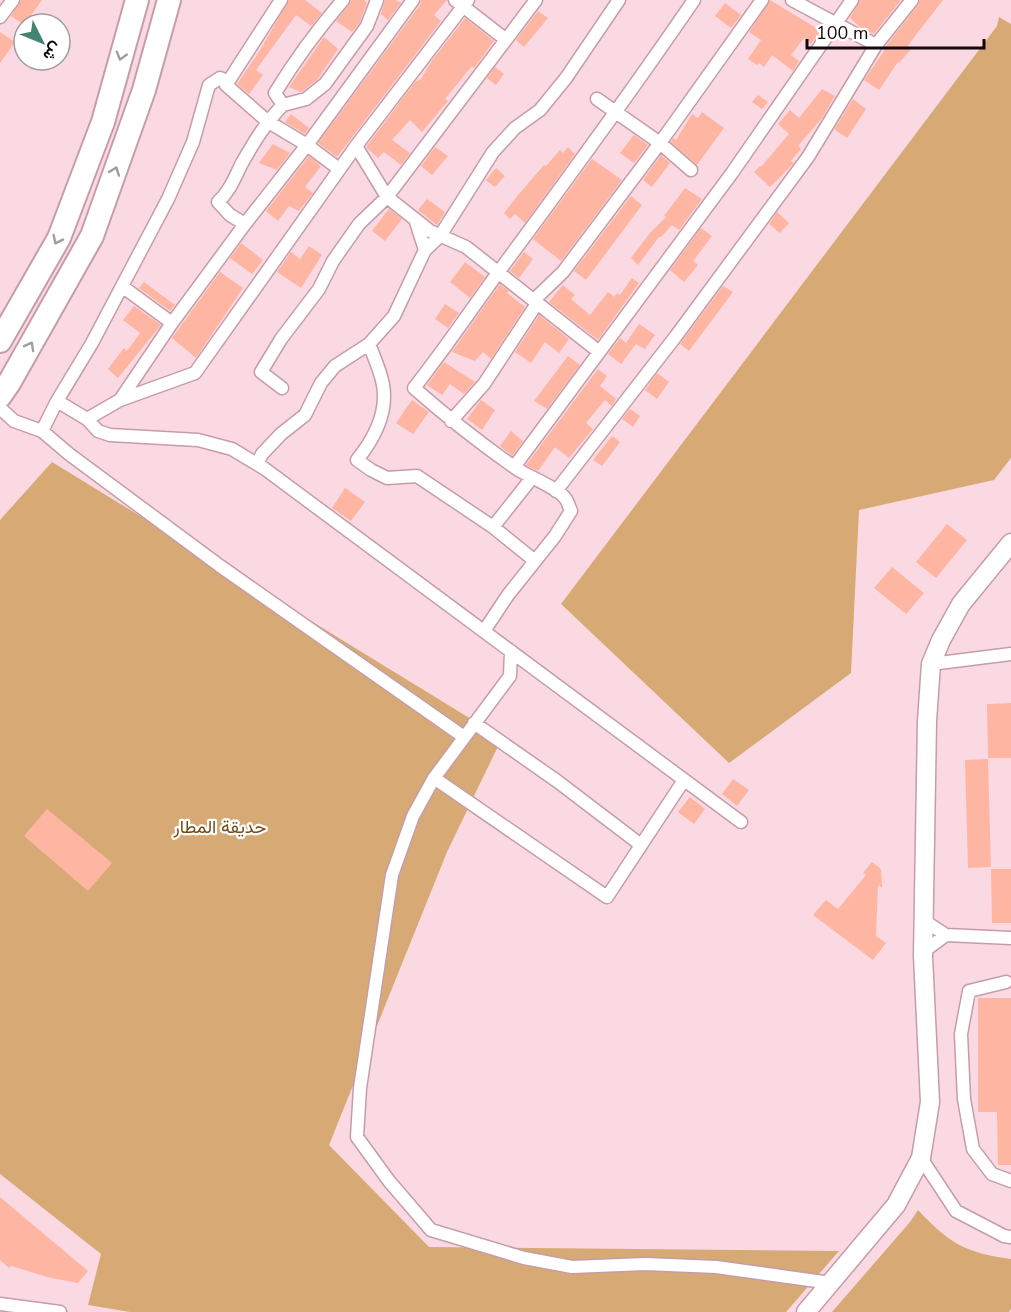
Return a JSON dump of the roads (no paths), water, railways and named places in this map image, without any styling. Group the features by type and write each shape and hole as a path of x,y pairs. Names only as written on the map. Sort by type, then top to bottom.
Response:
{"highway":[{"path":"0,341 59,238 103,122 137,0"},
{"path":"0,396 92,236 144,90 170,0"}],"main road":[{"path":"806,1312 896,1205 921,1158 930,1102 923,920 927,721 931,664 961,604 1011,543"}],"street":[{"path":"0,17 13,0"},
{"path":"281,0 226,85 267,121 307,145 339,169"},
{"path":"283,105 275,93 343,0"},
{"path":"245,224 230,215 218,202 227,194 242,162 267,121 283,105 306,99 325,84 368,26 377,0"},
{"path":"120,400 172,323 307,145 412,0"},
{"path":"282,388 261,372 281,339 319,289 333,261 359,224 387,197 536,0"},
{"path":"257,464 261,454 305,415 321,383 335,366 369,344 394,316 425,250 440,236 494,152 515,128 540,110 566,78 619,0"},
{"path":"484,632 508,595 555,536 571,511 565,498 514,467 414,388 616,113 694,0"},
{"path":"452,420 484,384 536,305 537,297 563,272 660,143 762,0"},
{"path":"792,0 876,45"},
{"path":"811,11 819,0"},
{"path":"514,467 732,173 852,0"},
{"path":"556,491 808,158 876,45 912,0"},
{"path":"87,419 120,400 195,373 339,169 462,2 505,39"},
{"path":"42,431 123,287 168,199 193,142 209,84 220,78 228,81"},
{"path":"597,99 660,143 691,170"},
{"path":"356,146 387,197 430,231 465,247 536,305 598,351"},
{"path":"415,219 425,250"},
{"path":"123,287 172,323"},
{"path":"369,344 383,386 383,414 369,445 357,460 387,478 417,476 493,527 535,561"},
{"path":"57,401 87,419 98,431 110,435 198,440 232,449 257,464 741,822"},
{"path":"0,408 14,421 42,431 69,454 220,566 464,736"},
{"path":"493,527 531,478"},
{"path":"511,651 510,676 434,778 413,816 392,875 360,1088 357,1137 389,1181 431,1230 524,1258 572,1267 645,1264 716,1267 831,1283"},
{"path":"931,664 1011,654"},
{"path":"474,723 557,781 641,845"},
{"path":"434,778 607,897 684,780"},
{"path":"923,920 946,934 1011,938"},
{"path":"923,952 946,934"},
{"path":"1006,982 969,991 961,1034 964,1099 972,1149 992,1174 1011,1181"},
{"path":"921,1158 956,1211 1004,1236 1011,1237"},
{"path":"0,1304 60,1312"}],"park label":[{"name":"حديقة المطار","path":"220,827"}]}
